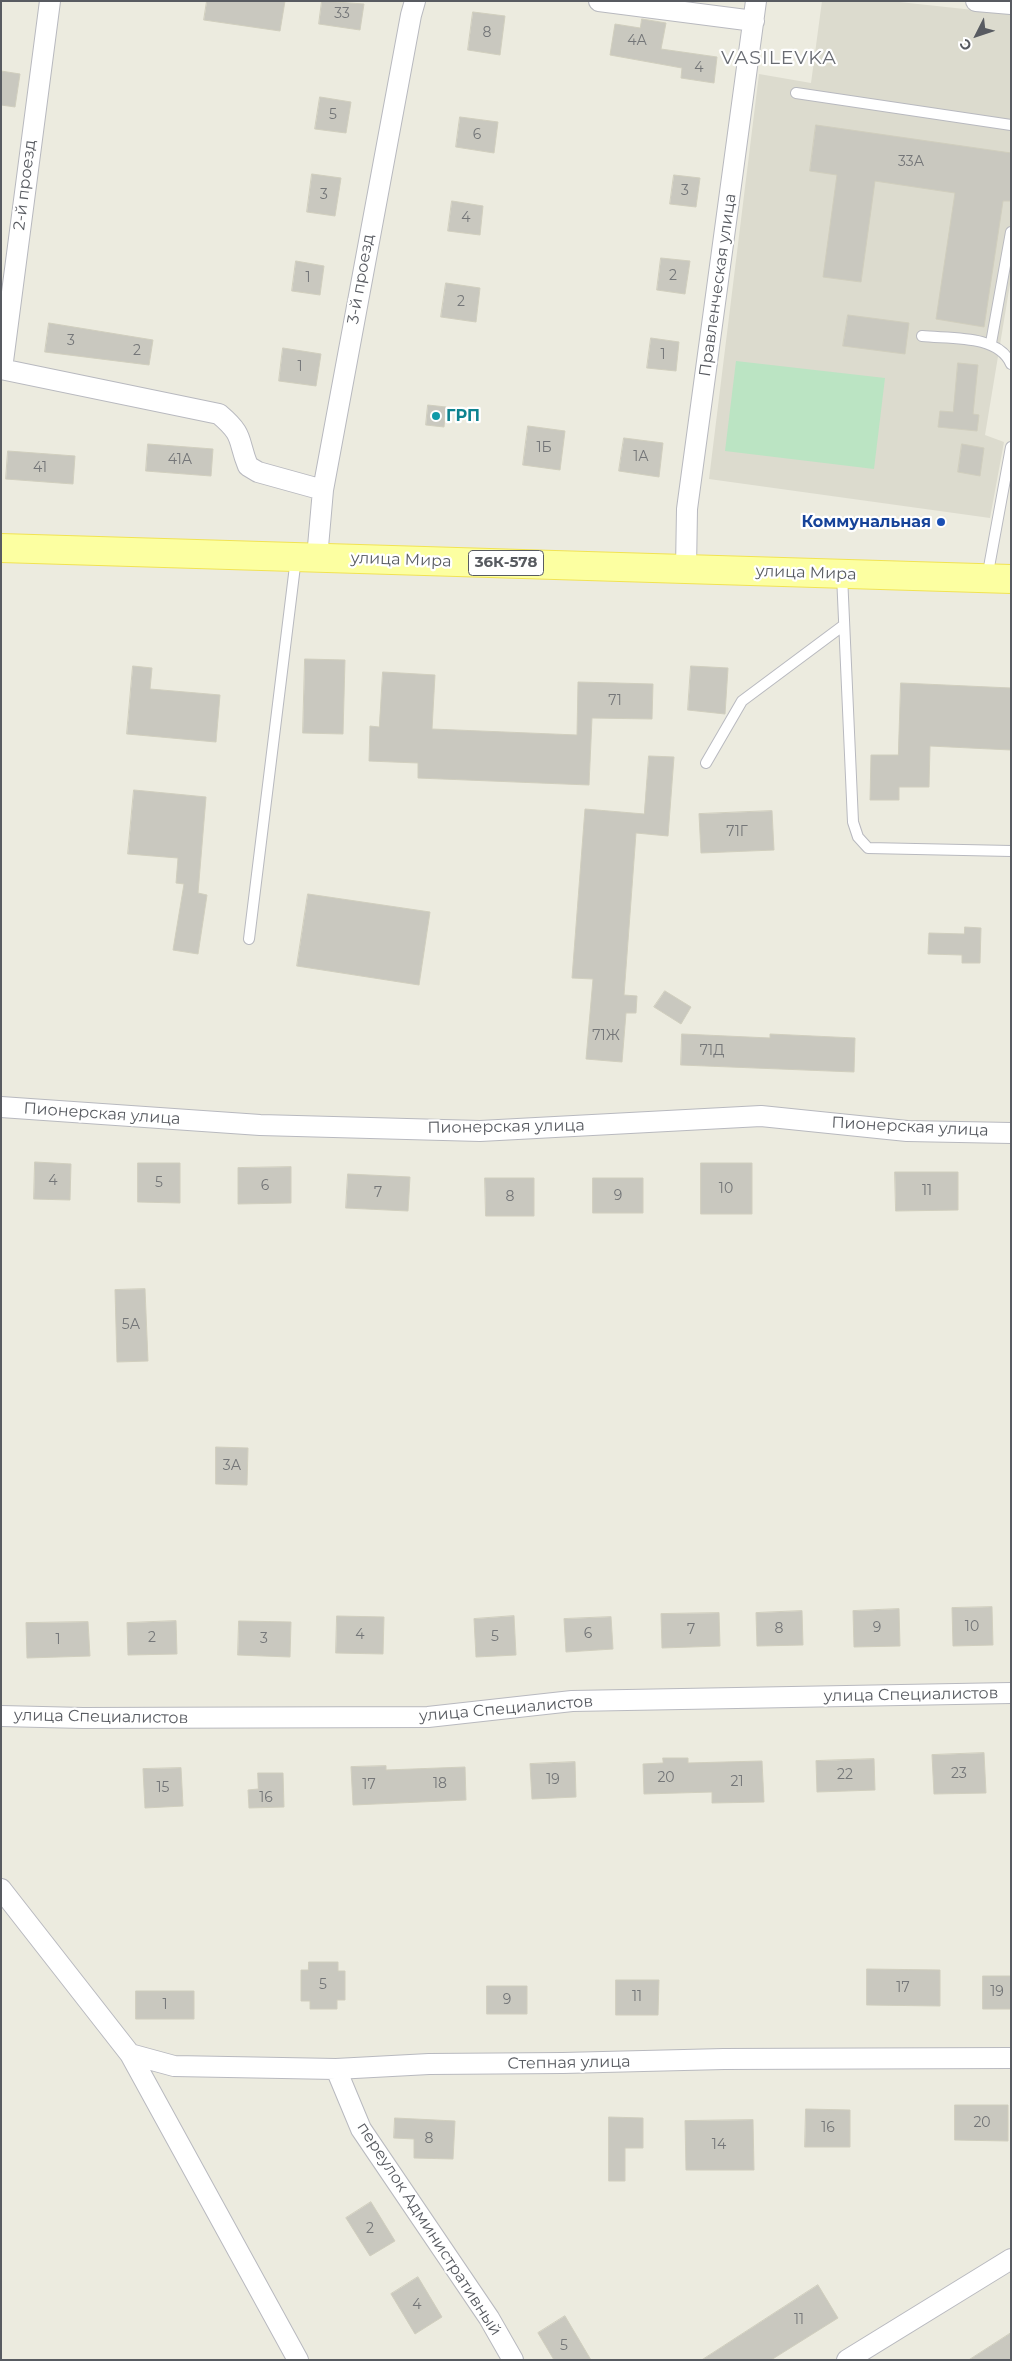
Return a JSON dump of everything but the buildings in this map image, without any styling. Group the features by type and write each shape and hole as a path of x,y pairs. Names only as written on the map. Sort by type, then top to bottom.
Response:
{"main road":[{"name":"улица Мира","path":"1,548 999,579"}],"street":[{"name":"2-й проезд","path":"2,369 50,1"},
{"name":"3-й проезд","path":"306,557 323,490 410,15 415,1"},
{"path":"599,1 754,21"},
{"name":"Правленческая улица","path":"686,569 687,509 756,1"},
{"path":"976,1 1011,4"},
{"path":"2,369 219,414 234,426 242,441 244,456 248,466 258,472 323,490"},
{"name":"Пионерская улица","path":"1,1107 260,1125 480,1131 761,1116 907,1130 1011,1133"},
{"name":"улица Специалистов","path":"1,1716 83,1718 428,1717 572,1701 1011,1693"},
{"path":"1,1889 130,2054 298,2360"},
{"name":"Степная улица","path":"130,2054 174,2066 336,2069 429,2064 563,2064 724,2059 1011,2058"},
{"name":"переулок Административный","path":"336,2069 361,2129 489,2318 513,2360"},
{"path":"847,2360 1011,2259"}],"lane":[{"path":"796,93 1011,125"},
{"path":"990,343 1011,232"},
{"path":"922,336 990,343 1002,350 1011,364"},
{"path":"999,579 1011,447"},
{"path":"249,939 306,557"},
{"path":"842,574 853,822 858,837 868,848 1011,851"},
{"path":"706,763 742,701 844,625"}],"shaded area":[{"path":"822,1 890,1 1011,14 1011,278 985,435 1004,442 990,518 709,479 759,74 811,83"}],"green space":[{"path":"736,361 885,378 874,469 725,451"}],"place":[{"name":"ГРП","path":"436,416"},
{"name":"Коммунальная","path":"941,522"}],"district":[{"name":"VASILEVKA","path":"779,58"}]}
